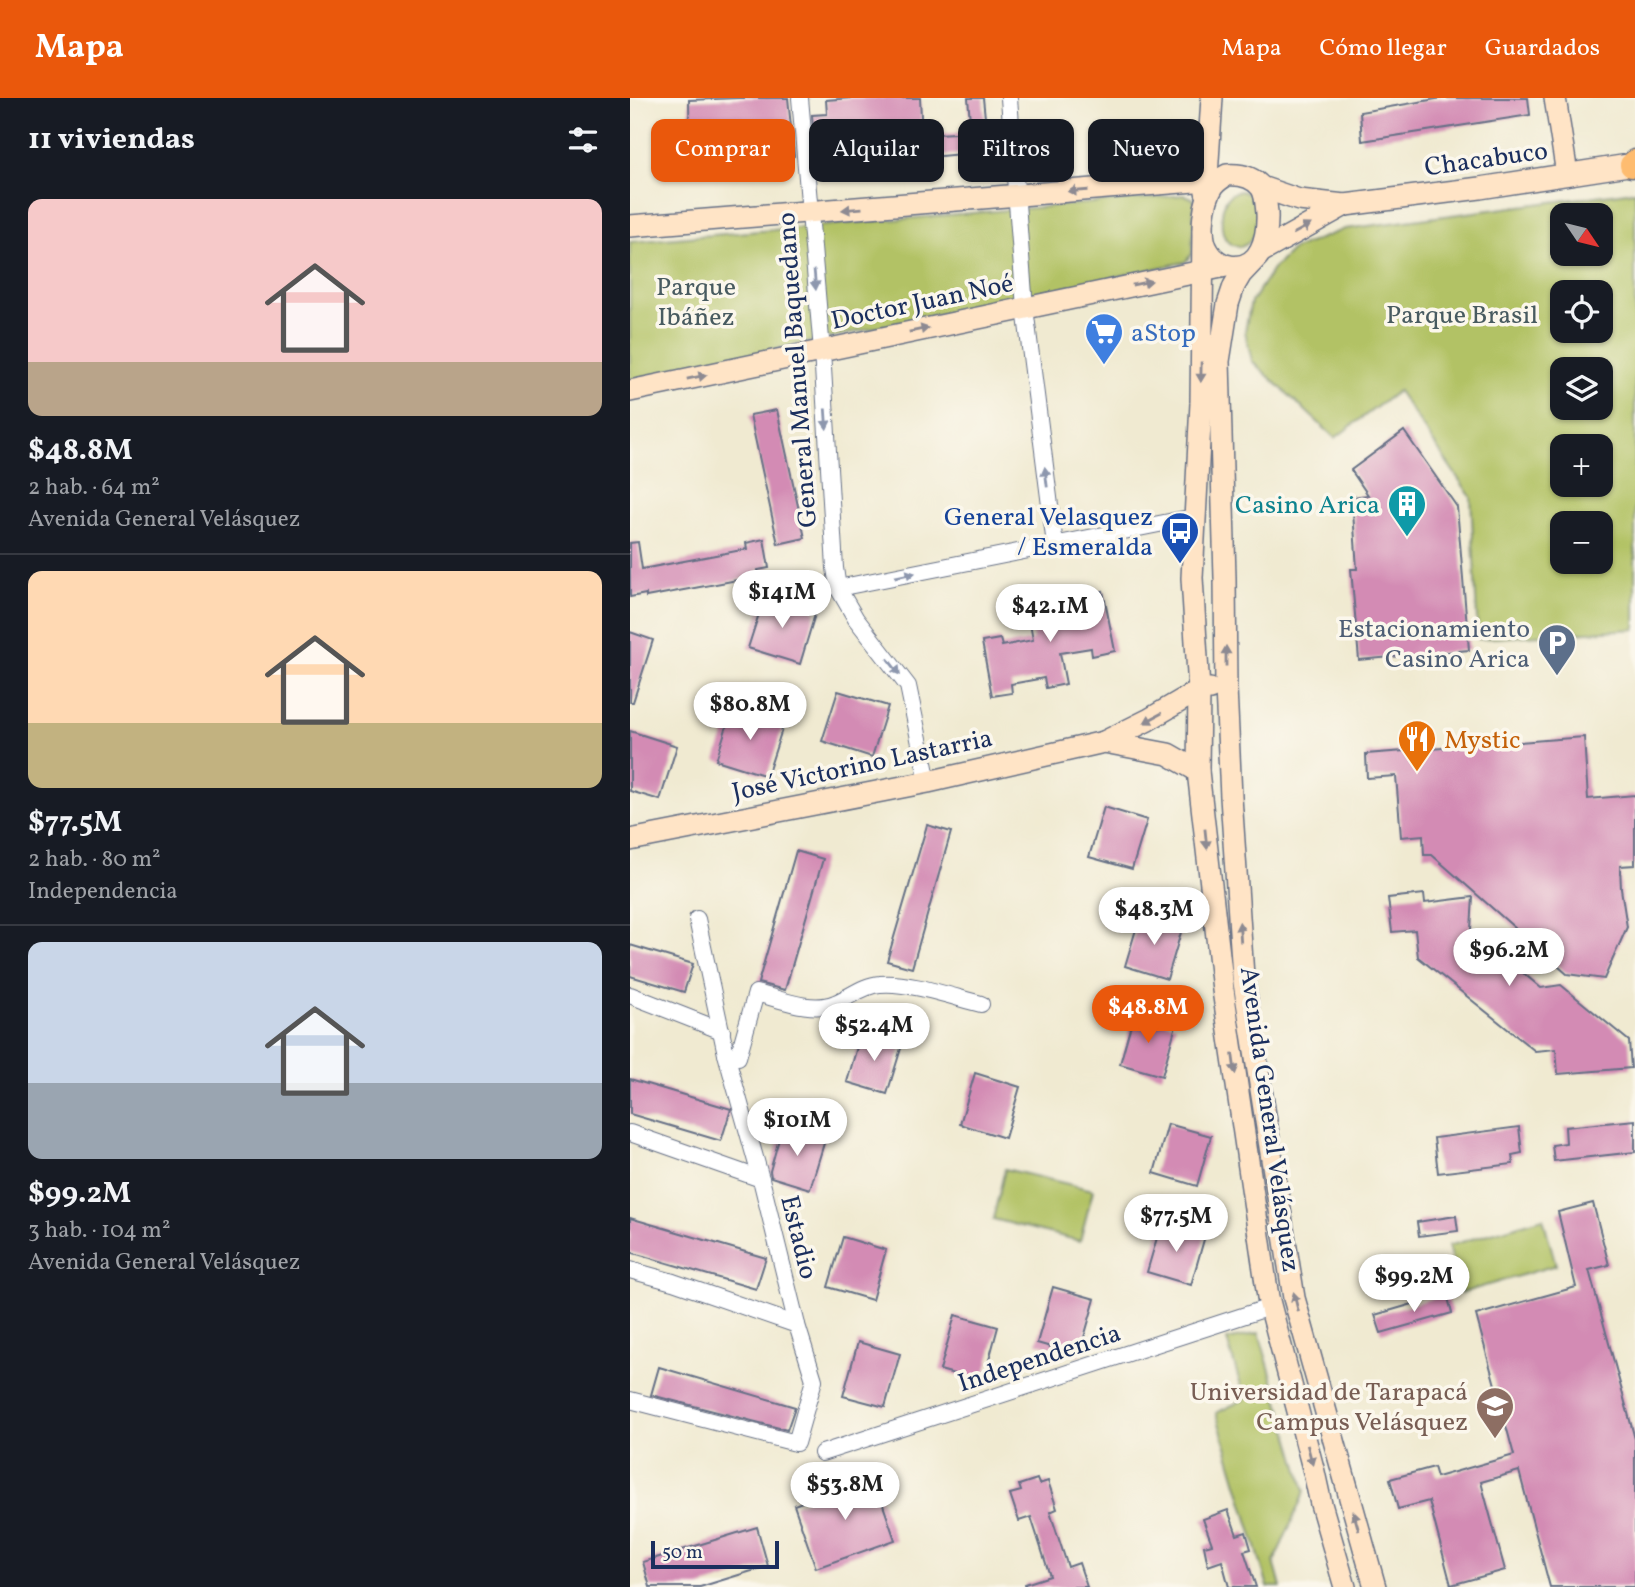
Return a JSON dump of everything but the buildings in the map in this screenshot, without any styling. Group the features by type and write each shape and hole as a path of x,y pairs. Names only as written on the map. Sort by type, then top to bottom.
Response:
{"main road":[{"path":"630,226 1213,180 1227,175 1241,175 1261,187 1265,194 1267,225 1259,254 1250,263 1242,266 1226,265 1216,260 1205,245 1204,221 1209,194 1214,186 1213,180 1212,98"},
{"path":"1555,98 1567,174"},
{"name":"Chacabuco","path":"1261,187 1299,200 1345,205 1494,186 1634,164"},
{"name":"Chacabuco","path":"1259,254 1345,205"},
{"name":"Avenida General Velásquez","path":"1204,221 1201,403 1192,578 1199,690 1198,771 1223,990 1270,1307 1345,1587"},
{"name":"Avenida General Velásquez","path":"1259,254 1241,274 1231,295 1219,361 1226,578 1226,688 1243,976 1294,1298 1375,1587"},
{"name":"Doctor Juan Noé","path":"630,391 1226,265"},
{"name":"José Victorino Lastarria","path":"630,840 928,782 1104,742 1199,690 1226,688"},
{"name":"José Victorino Lastarria","path":"1104,742 1168,754 1198,771"}],"street":[{"name":"General Manuel Baquedano","path":"800,98 822,351 838,588 856,619 908,686 928,782"},
{"path":"1009,98 1025,308 1055,545"},
{"path":"838,588 1194,517"},
{"name":"Estadio","path":"630,1400 796,1443 814,1380 726,1054 697,919"},
{"path":"726,1054 738,1057 756,993 817,1008 878,984 900,984 981,1004"},
{"path":"630,995 722,1031"},
{"path":"630,1133 761,1179"},
{"path":"630,1270 797,1325"},
{"name":"Independencia","path":"822,1453 1270,1307"}],"green space":[{"path":"1241,191 1254,200 1257,219 1253,237 1240,247 1225,239 1222,219 1227,199 1233,193"},
{"name":"Parque Brasil","path":"1635,191 1635,629 1478,639 1471,497 1398,391 1335,438 1252,361 1245,331 1251,302 1274,268 1293,249 1345,229"},
{"name":"Parque Ibáñez","path":"1185,195 1194,201 1192,254 1185,262 630,380 630,242"},
{"path":"1005,1169 1093,1190 1080,1241 993,1219"},
{"path":"1543,1218 1556,1265 1461,1293 1448,1246"},
{"path":"1259,1333 1305,1491 1274,1562 1281,1587 1268,1587 1216,1413 1245,1399 1227,1340"}],"place":[{"name":"aStop","path":"1104,366"},
{"name":"Casino Arica","path":"1407,538"},
{"name":"General Velasquez / Esmeralda","path":"1180,565"},
{"name":"Estacionamiento Casino Arica","path":"1557,677"},
{"name":"Mystic","path":"1417,773"},
{"name":"Universidad de Tarapacá Campus Velásquez","path":"1495,1440"}]}
